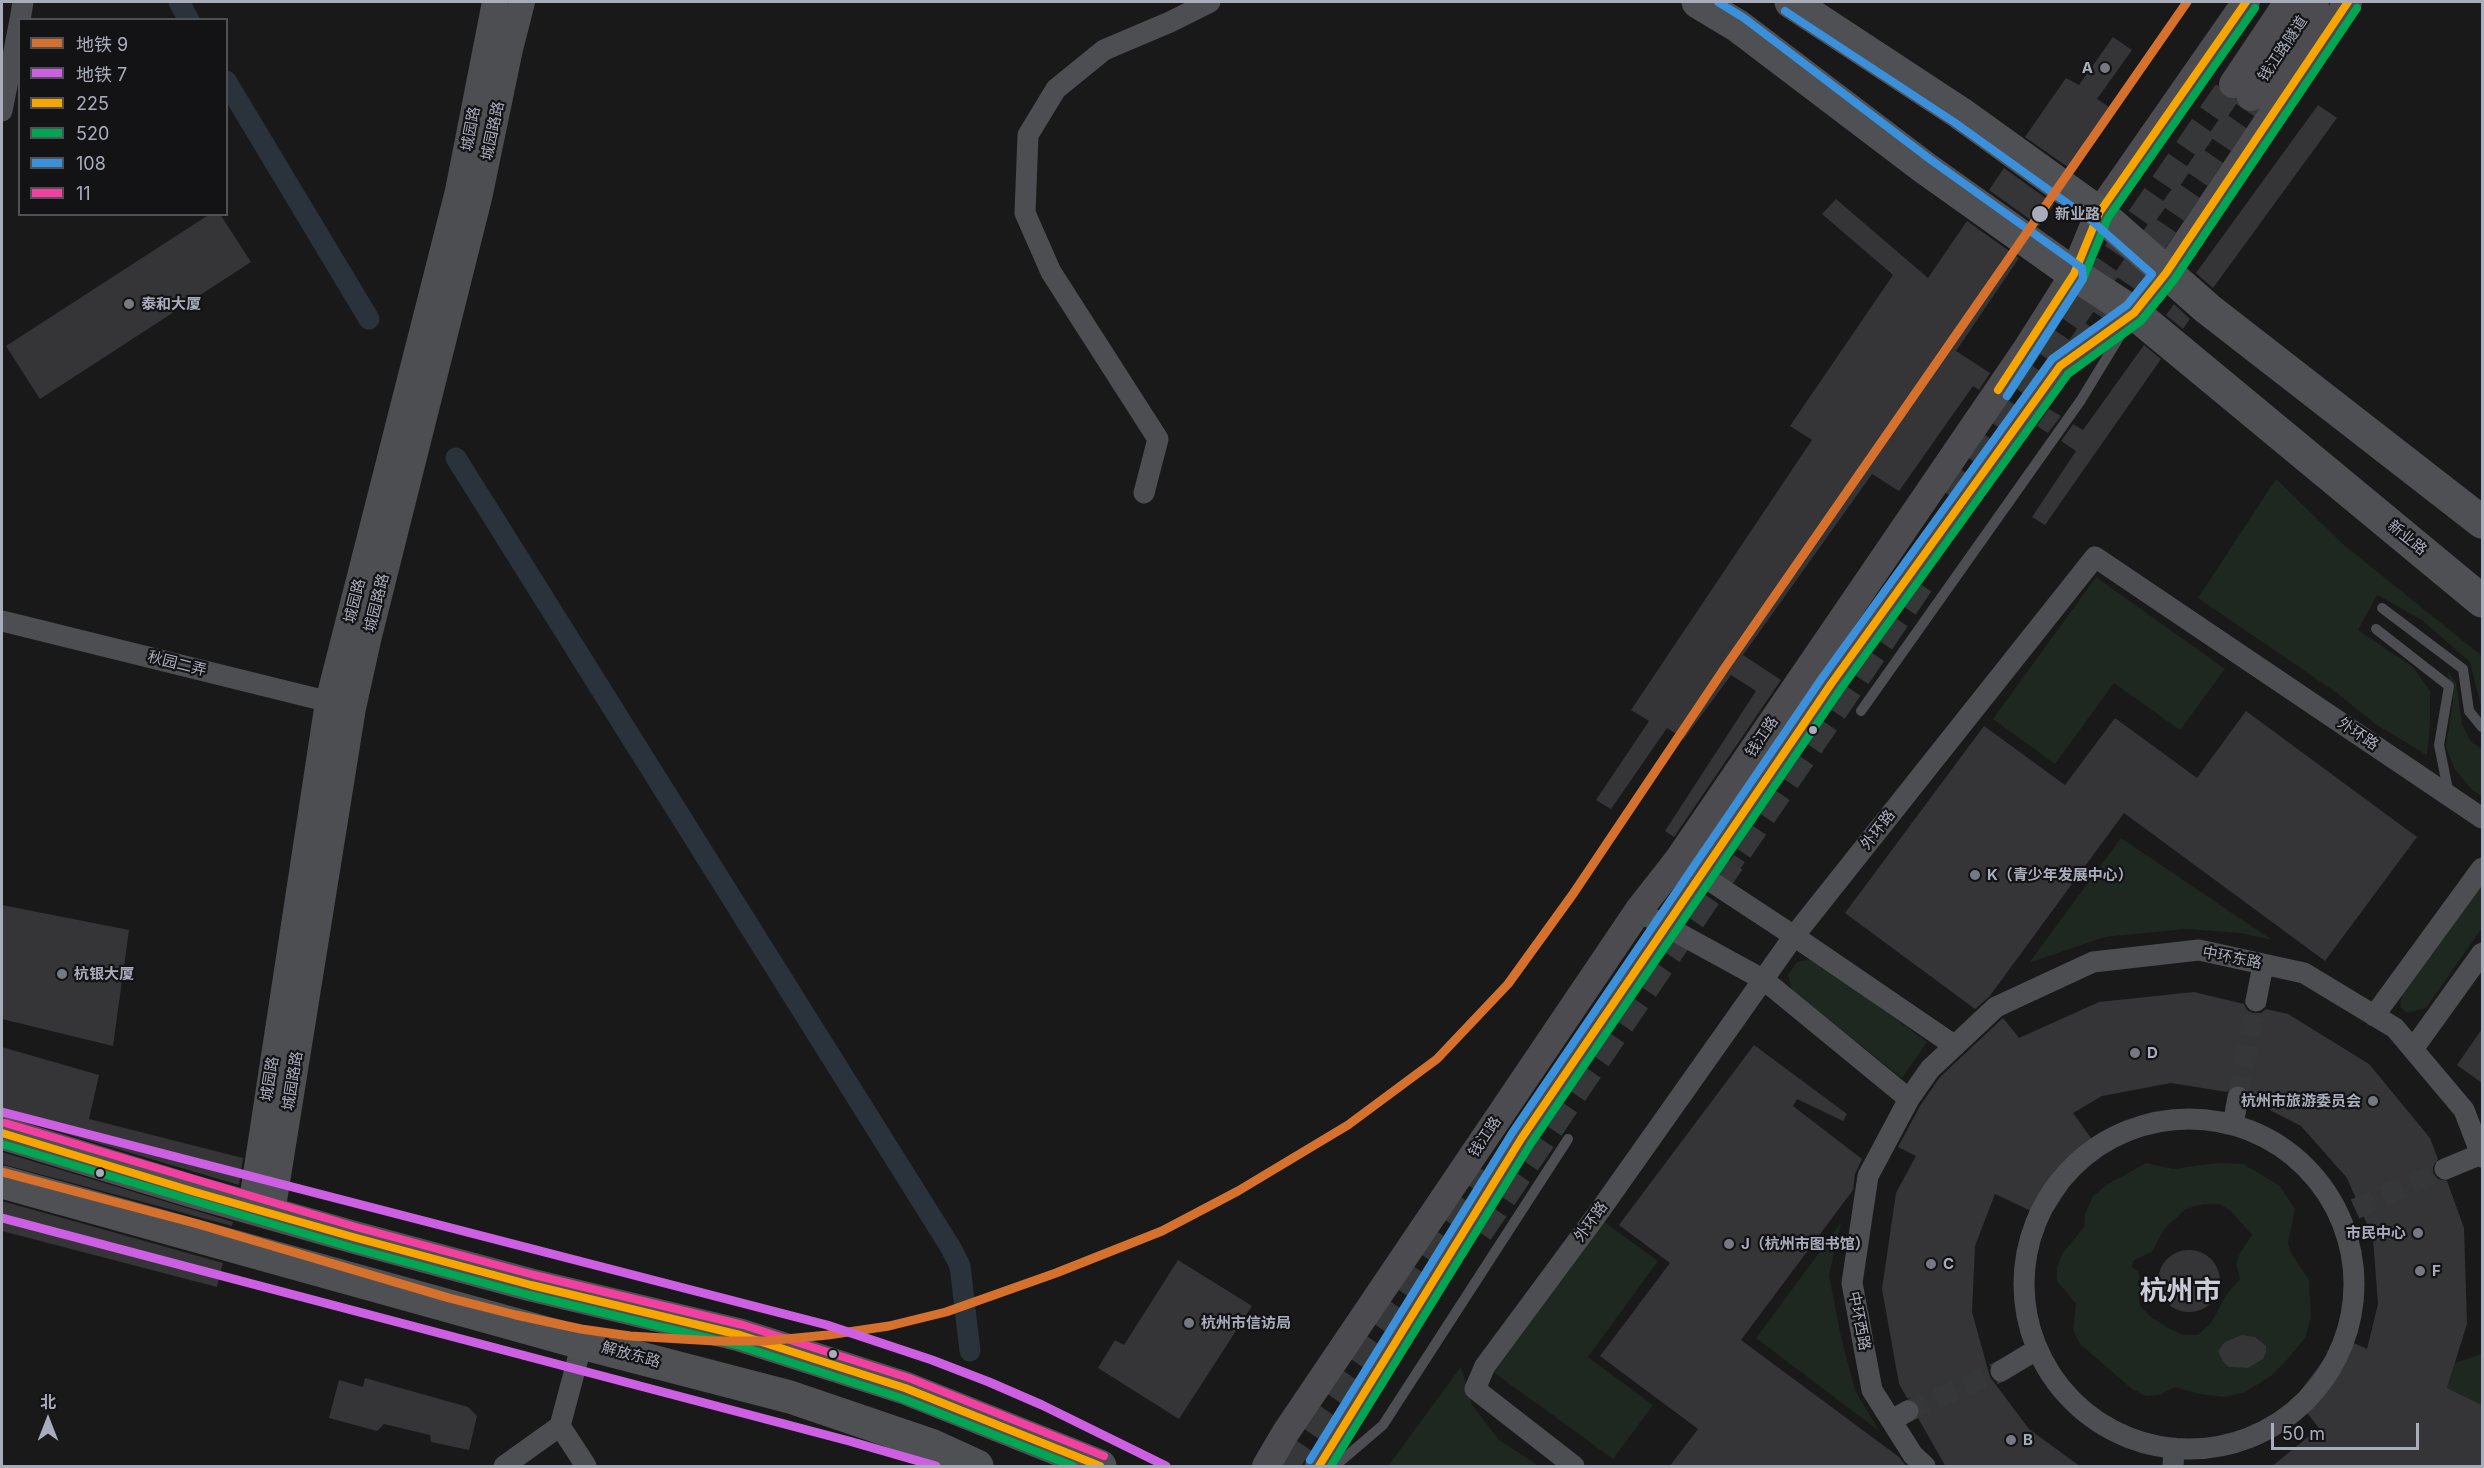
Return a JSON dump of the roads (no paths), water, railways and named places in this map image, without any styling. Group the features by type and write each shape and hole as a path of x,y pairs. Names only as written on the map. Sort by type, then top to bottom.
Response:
{"main road":[{"name":"新业路","path":"1698,2 1738,26 1881,135 2074,274 2134,313 2482,601"},
{"path":"1791,2 1960,113 2099,213 2166,273 2482,522"},
{"name":"钱江路","path":"1266,1467 1286,1432 1638,911 1678,860 2026,350 2074,274 2099,213 2246,2"},
{"name":"钱江路隧道","path":"2288,2 2242,91 2315,2"},
{"name":"钱江路","path":"1320,1467 1521,1139 1831,684 2060,366 2134,313 2166,273 2348,2"},
{"path":"2,1133 261,1210 531,1286 740,1335 905,1388 1100,1467"},
{"name":"解放东路","path":"2,1182 790,1397 931,1445 977,1467"}],"street":[{"path":"20,18 23,2"},
{"name":"城园路","path":"261,1210 328,702 458,191 495,2"},
{"name":"城园路路","path":"261,1210 354,708 375,613 480,198 510,49 522,2"},
{"path":"1144,493 1158,439 1051,272 1025,213 1028,135 1056,89 1104,50 1210,2"},
{"path":"2,111 18,30"},
{"name":"外环路","path":"1574,1467 1475,1389 1485,1366 1794,936 2095,557 2482,818"},
{"name":"秋园二弄","path":"2,621 354,708"},
{"path":"1678,860 1955,1046"},
{"path":"2374,1016 2482,868"},
{"path":"1638,911 1764,980 1909,1099"},
{"name":"中环东路","path":"1930,1069 1996,1007 2093,962 2199,950 2304,973 2395,1028 2464,1110 2482,1155"},
{"path":"2413,1049 2482,953"},
{"path":"2256,1001 2263,964"},
{"name":"中环西路","path":"1925,1467 1913,1455 1900,1416 1872,1390 1852,1284 1868,1176 1909,1099 1930,1069"},
{"path":"2233,1125 2238,1097"},
{"path":"2192,1118 2233,1125 2247,1128 2295,1155 2347,1213 2352,1246 2355,1300 2341,1353 2310,1398 2267,1431 2215,1448 2174,1457 2161,1448 2109,1430 2066,1397 2036,1350 2022,1297 2027,1242 2050,1191 2088,1151 2137,1125 2192,1118"},
{"path":"2445,1169 2482,1155"},
{"path":"504,1467 560,1426 582,1342"},
{"path":"2001,1371 2036,1350"},
{"path":"560,1426 586,1467"}],"lane":[{"path":"1861,711 2081,400 2134,313"},
{"path":"2382,608 2463,669 2469,711 2482,727"},
{"path":"2376,629 2449,686 2439,744 2449,796"},
{"path":"1335,1467 1383,1425 1568,1139"}],"waterway":[{"path":"179,2 188,18"},
{"path":"228,84 369,319"},
{"path":"456,458 951,1248 960,1266 970,1351"}],"tunnel":[{"path":"1950,496 2233,84"},
{"path":"2078,352 2251,97"},
{"path":"1479,1232 1927,573"},
{"path":"2238,1097 2256,1001"},
{"path":"2355,1209 2445,1169"},
{"path":"1284,1466 1486,1172"},
{"path":"1908,1411 2001,1371"}],"metro line":[{"name":"9","path":"2,1172 198,1224 449,1298 516,1315 581,1329 630,1336 715,1341 765,1341 828,1335 889,1326 946,1312 1056,1273 1162,1231 1238,1191 1348,1125 1437,1059 1508,984 1573,894 1724,669 2187,2"},
{"name":"7","path":"2,1112 827,1325 932,1360 989,1382 1042,1405 1166,1466"},
{"name":"7","path":"2,1218 849,1441 936,1466"}],"place":[{"name":"A","path":"2105,68"},
{"name":"新业路","path":"2040,214"},
{"name":"泰和大厦","path":"129,304"},
{"name":"K（青少年发展中心）","path":"1975,875"},
{"name":"杭银大厦","path":"62,974"},
{"name":"D","path":"2135,1053"},
{"name":"杭州市旅游委员会","path":"2373,1101"},
{"name":"市民中心","path":"2418,1233"},
{"name":"J（杭州市图书馆）","path":"1729,1244"},
{"name":"C","path":"1931,1264"},
{"name":"F","path":"2420,1271"},
{"name":"杭州市信访局","path":"1189,1323"},
{"name":"B","path":"2011,1440"}],"district":[{"name":"杭州市","path":"2180,1292"}]}
